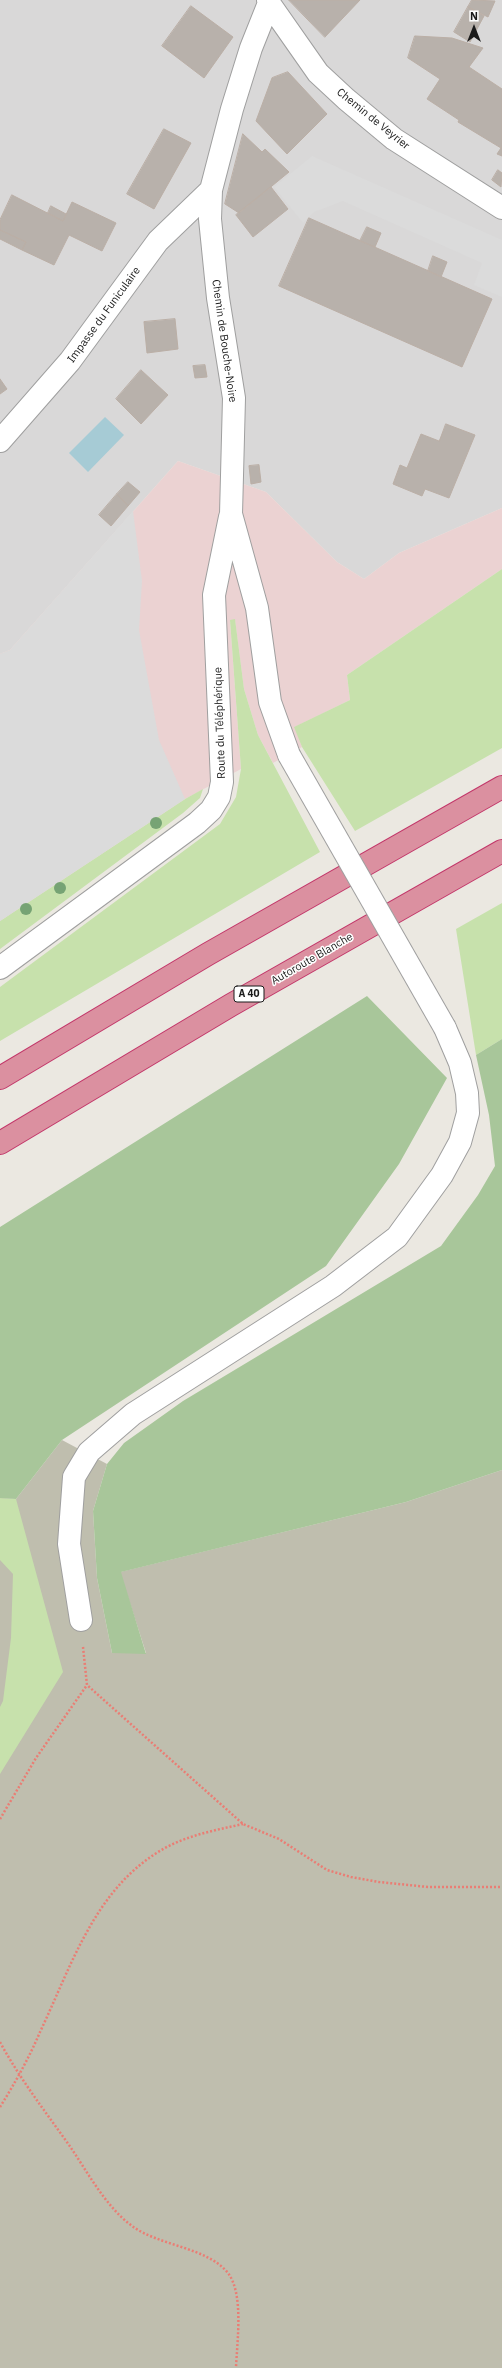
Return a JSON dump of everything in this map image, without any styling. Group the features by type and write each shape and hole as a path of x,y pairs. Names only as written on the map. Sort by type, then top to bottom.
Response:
{"highway":[{"path":"0,1078 208,954 502,787"},
{"name":"Autoroute Blanche","path":"0,1143 231,1005 502,851"}],"street":[{"name":"Chemin de Bouche-Noire","path":"81,1620 69,1544 69,1530 74,1477 89,1452 133,1414 333,1286 397,1237 442,1176 460,1142 468,1113 467,1093 460,1064 445,1028 289,755 270,702 257,608 231,514 234,398 212,249 210,190 248,55 268,1"},
{"name":"Chemin de Veyrier","path":"268,1 318,73 346,99 394,139 502,208"},
{"name":"Impasse du Funiculaire","path":"0,441 70,361 158,242 210,190"},
{"name":"Route du Téléphérique","path":"0,968 197,823 211,810 218,797 223,765 214,594 231,514"}],"path":[{"path":"0,1819 36,1758 87,1684 81,1620"},
{"path":"87,1684 243,1824 279,1839 327,1870 351,1877 428,1887 502,1887"},
{"path":"0,2107 19,2076 81,1943 100,1910 114,1892 138,1867 170,1845 205,1832 243,1824"},
{"path":"0,2042 19,2076 96,2185 130,2225 161,2242 210,2258 228,2274 234,2286 237,2301 236,2368"}],"shaded area":[{"path":"0,0 502,0 502,508 399,553 364,579 337,562 266,492 178,461 10,650 0,654"},
{"path":"312,156 502,240 502,297 474,285 482,263 343,201 314,212 303,223 274,187"},
{"path":"178,461 266,492 337,562 364,579 399,553 502,508 502,569 347,675 350,700 295,727 302,747 273,763 258,735 244,689 235,620 230,620 241,769 185,799 0,921 0,654 10,650"},
{"path":"133,511 142,581 139,630 159,740 185,799 0,921 0,654 10,650"},
{"path":"62,1440 107,1464 93,1511 97,1578 112,1653 146,1653 120,1572 406,1502 502,1470 502,2368 0,2368 0,1498 16,1499"}],"green space":[{"path":"502,569 502,748 355,831 302,747 294,727 350,700 347,675"},
{"path":"235,619 244,689 258,735 320,852 0,1041 0,987 220,824 236,797 241,769 230,620"},
{"path":"203,789 200,798 183,813 0,949 0,921 185,799"},
{"path":"502,903 502,1039 476,1055 456,929"},
{"path":"367,996 447,1078 399,1164 326,1266 62,1440 16,1499 0,1498 0,1227"},
{"path":"502,1039 502,1470 406,1502 121,1572 146,1654 112,1653 97,1578 93,1511 107,1464 124,1443 183,1401 441,1246 478,1195 495,1166 489,1115 476,1055"},
{"path":"0,1498 16,1499 63,1672 0,1774 0,1707 3,1701 11,1638 13,1574 0,1560"}],"water":[{"path":"105,417 124,435 88,472 69,453"}],"building":[{"path":"289,0 360,0 325,37"},
{"path":"472,0 495,1 488,17 468,7"},
{"path":"191,6 233,37 204,78 162,46"},
{"path":"468,7 484,16 470,42 454,32"},
{"path":"415,36 452,38 483,48 469,67 502,89 502,156 497,154 501,148 458,122 459,120 427,99 440,79 408,58"},
{"path":"288,72 327,114 287,154 256,121 272,78"},
{"path":"164,129 191,143 154,209 127,194"},
{"path":"243,134 262,152 265,149 289,172 239,213 225,204"},
{"path":"498,170 502,173 501,187 492,180"},
{"path":"271,187 288,209 253,237 236,215"},
{"path":"12,195 63,221 72,202 116,223 102,251 69,235 54,265 22,250 26,242 0,230 0,220"},
{"path":"51,206 66,214 63,221 48,213"},
{"path":"309,218 492,299 462,367 279,286"},
{"path":"367,227 381,233 375,247 360,241"},
{"path":"0,230 26,242 22,250 0,239"},
{"path":"433,256 447,262 441,277 428,271"},
{"path":"175,319 178,349 147,353 144,322"},
{"path":"205,365 207,377 195,378 193,366"},
{"path":"141,370 168,395 141,424 116,399"},
{"path":"0,379 7,389 0,394"},
{"path":"446,424 475,435 449,498 425,489 422,496 393,484 400,465 407,468 421,434 439,441"},
{"path":"259,465 261,482 251,484 249,466"},
{"path":"128,482 140,492 128,506 117,494"},
{"path":"117,494 128,506 111,526 99,515"}]}
